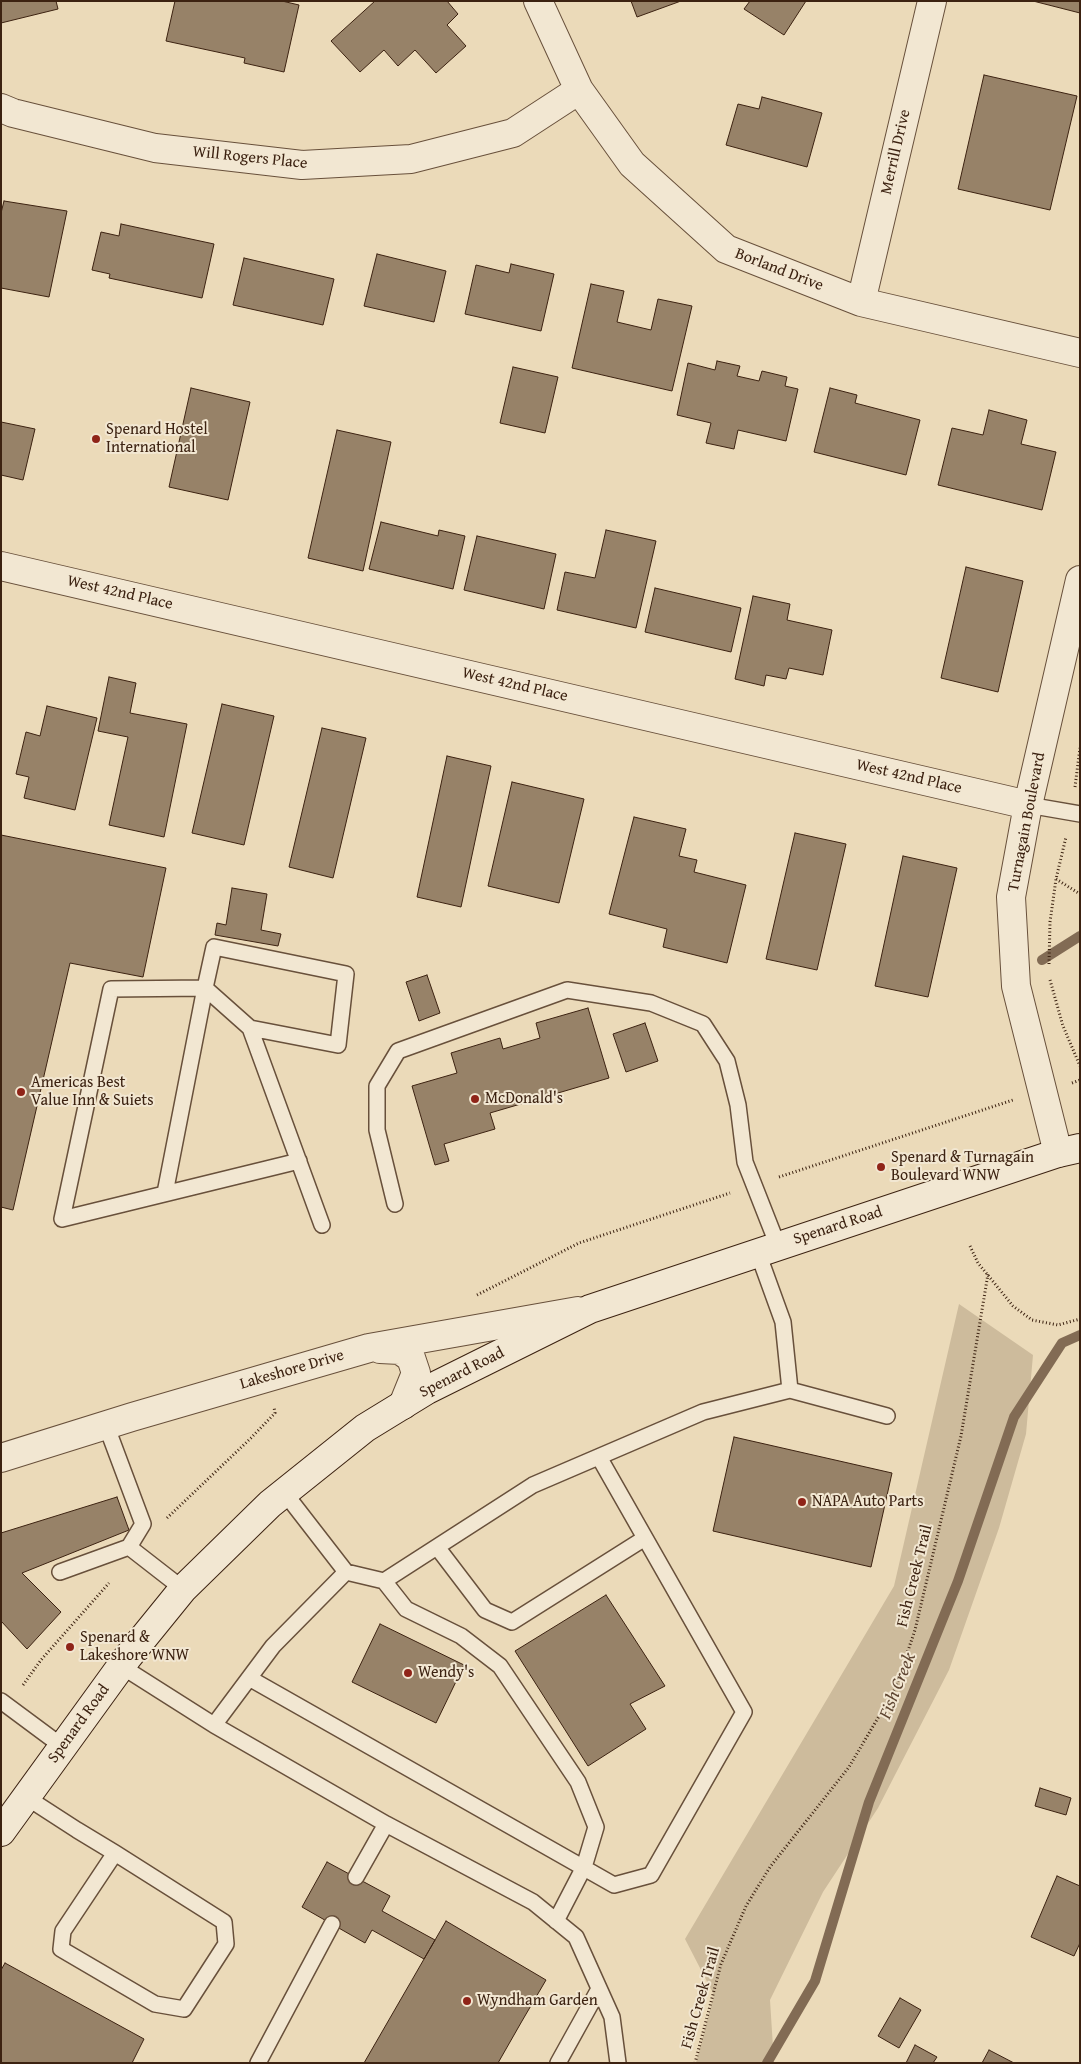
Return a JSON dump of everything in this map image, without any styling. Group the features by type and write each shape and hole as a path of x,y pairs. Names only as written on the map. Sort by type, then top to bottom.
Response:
{"street":[{"name":"Borland Drive","path":"538,1 579,90 632,164 726,249 861,302 1080,354"},
{"name":"Merrill Drive","path":"861,302 932,1"},
{"name":"Will Rogers Place","path":"1,108 13,113 155,148 302,165 411,159 513,133 579,90"},
{"name":"West 42nd Place","path":"1,566 1028,805"},
{"name":"Turnagain Boulevard","path":"1069,1150 1016,986 1011,897 1028,805 1080,580"},
{"name":"Spenard Road","path":"1,1832 121,1666 183,1589 284,1492 365,1428 460,1372 590,1309 1069,1150"},
{"name":"Lakeshore Drive","path":"1,1458 132,1417 370,1348 590,1309"},
{"path":"370,1348 400,1350 412,1358 416,1373 403,1405"}],"lane":[{"path":"1028,805 1080,814"},
{"path":"165,1193 214,947 346,974 338,1045 250,1028"},
{"path":"299,1161 62,1219 111,989 205,988 250,1028 299,1161 322,1225"},
{"path":"395,1204 377,1130 377,1086 398,1051 567,990 651,1003 703,1024 727,1061 738,1105 745,1162 768,1249 783,1322 790,1390"},
{"path":"384,1581 534,1485 703,1412 790,1390 886,1416"},
{"path":"60,1572 129,1547 143,1524 106,1425"},
{"path":"249,1678 614,1885 651,1875 744,1712 598,1457"},
{"path":"284,1492 346,1572 384,1581 406,1609 461,1636 500,1666 578,1782 596,1827 584,1867 556,1921"},
{"path":"437,1547 485,1610 512,1622 645,1538"},
{"path":"129,1547 183,1589"},
{"path":"214,1725 273,1646 346,1572"},
{"path":"121,1666 214,1725 386,1824 533,1902 576,1937 612,2017 618,2063"},
{"path":"1,1701 63,1747"},
{"path":"26,1797 224,1922 226,1944 184,2009 155,2004 61,1949 63,1931 115,1854"},
{"path":"356,1877 386,1824"},
{"path":"258,2063 332,1924"},
{"path":"558,2063 599,1990"}],"path":[{"path":"1049,967 1050,930 1056,879 1080,894"},
{"path":"1049,976 1063,1026 1080,1066"},
{"path":"970,1246 978,1263 1013,1306 1032,1320 1058,1325 1080,1319"},
{"name":"Fish Creek Trail","path":"695,2063 721,1964 746,1906 770,1867 849,1767 895,1689 915,1630 961,1436 988,1274"}],"shaded area":[{"path":"959,1304 1033,1355 1026,1434 999,1528 949,1670 878,1808 823,1892 770,2000 774,2063 696,2063 714,1995 685,1939 894,1586"}],"building":[{"path":"1,1 56,1 58,9 1,23"},
{"path":"175,1 282,1 299,5 284,72 244,63 245,58 166,41"},
{"path":"375,1 447,1 458,14 447,25 466,46 436,73 415,50 398,66 384,50 360,72 331,41"},
{"path":"631,1 681,1 637,17"},
{"path":"750,1 806,1 784,35 744,9"},
{"path":"1033,1 1080,1 1080,13"},
{"path":"984,75 1077,96 1050,210 958,189"},
{"path":"762,97 822,113 807,167 726,145 738,104 759,109"},
{"path":"4,201 67,211 49,297 1,288 1,213"},
{"path":"121,224 214,244 202,298 109,278 110,274 92,270 101,232 119,236"},
{"path":"377,254 446,271 434,322 364,306"},
{"path":"244,258 334,279 323,325 233,305"},
{"path":"511,264 554,274 541,331 465,314 476,265 509,273"},
{"path":"591,284 624,291 617,322 651,330 658,299 692,306 672,391 572,368"},
{"path":"717,361 740,366 737,376 759,381 762,371 787,377 785,386 798,389 786,441 738,430 734,449 706,443 711,423 677,415 688,363 715,370"},
{"path":"513,367 558,377 545,433 500,423"},
{"path":"191,388 250,402 228,500 169,487"},
{"path":"830,388 857,395 855,403 920,420 906,475 814,452"},
{"path":"989,410 1027,420 1021,444 1056,452 1042,510 938,485 952,428 983,435"},
{"path":"1,422 35,429 23,480 1,475"},
{"path":"337,430 391,442 363,571 308,558"},
{"path":"381,522 438,536 439,530 465,536 453,589 369,569"},
{"path":"606,530 656,541 636,628 557,610 565,572 595,578"},
{"path":"477,536 556,554 544,609 464,590"},
{"path":"966,567 1023,581 998,692 941,678"},
{"path":"655,588 741,608 731,652 645,632"},
{"path":"753,596 790,604 787,620 832,630 823,675 789,668 786,679 766,675 764,686 735,679"},
{"path":"109,677 136,683 130,713 187,724 164,837 109,825 128,737 98,731"},
{"path":"222,704 274,716 244,845 192,833"},
{"path":"47,706 97,718 75,810 24,798 29,777 16,774 26,732 40,736"},
{"path":"322,728 366,738 333,878 289,867"},
{"path":"447,756 491,766 461,907 417,897"},
{"path":"512,782 584,799 559,903 488,886"},
{"path":"634,817 686,829 679,856 697,860 694,872 746,885 727,963 663,947 667,929 609,914"},
{"path":"795,833 846,844 817,970 766,959"},
{"name":"Americas Best Value Inn & Suiets","path":"1,835 166,868 143,977 70,963 13,1210 1,1207"},
{"path":"903,856 957,868 928,997 875,986"},
{"path":"232,888 267,894 261,930 281,934 278,946 215,935 217,923 226,925"},
{"path":"427,975 440,1013 419,1021 406,982"},
{"name":"McDonald's","path":"588,1008 609,1078 490,1113 495,1129 444,1144 449,1161 435,1165 412,1086 457,1073 451,1053 500,1038 503,1049 540,1038 536,1023"},
{"path":"645,1023 658,1061 626,1072 613,1034"},
{"name":"NAPA Auto Parts","path":"734,1437 892,1473 871,1567 713,1531"},
{"path":"117,1497 129,1530 22,1573 61,1612 27,1649 1,1621 1,1533"},
{"path":"606,1595 665,1686 630,1704 646,1729 588,1766 515,1651"},
{"name":"Wendy's","path":"380,1624 464,1665 436,1723 352,1682"},
{"path":"1040,1788 1071,1798 1066,1815 1035,1806"},
{"path":"327,1862 390,1896 382,1911 435,1940 424,1959 372,1930 365,1943 302,1907"},
{"path":"1057,1876 1080,1886 1080,1943 1074,1956 1031,1937"},
{"name":"Wyndham Garden","path":"446,1921 546,1980 498,2063 364,2063"},
{"path":"5,1963 144,2039 132,2063 1,2063 1,1970"},
{"path":"900,1998 921,2010 899,2048 878,2036"},
{"path":"915,2045 937,2057 933,2063 906,2063"},
{"path":"989,2050 1014,2063 982,2063"}],"waterway":[{"path":"1042,960 1080,936"},
{"name":"Fish Creek","path":"767,2063 815,1981 869,1802 958,1581 1014,1417 1062,1343 1080,1335"}],"place":[{"name":"Spenard Hostel International","path":"96,439"},
{"name":"Americas Best Value Inn & Suiets","path":"21,1092"},
{"name":"McDonald's","path":"475,1099"},
{"name":"Spenard & Turnagain Boulevard WNW","path":"881,1167"},
{"name":"NAPA Auto Parts","path":"802,1502"},
{"name":"Spenard & Lakeshore WNW","path":"70,1647"},
{"name":"Wendy's","path":"408,1673"},
{"name":"Wyndham Garden","path":"467,2001"}]}
